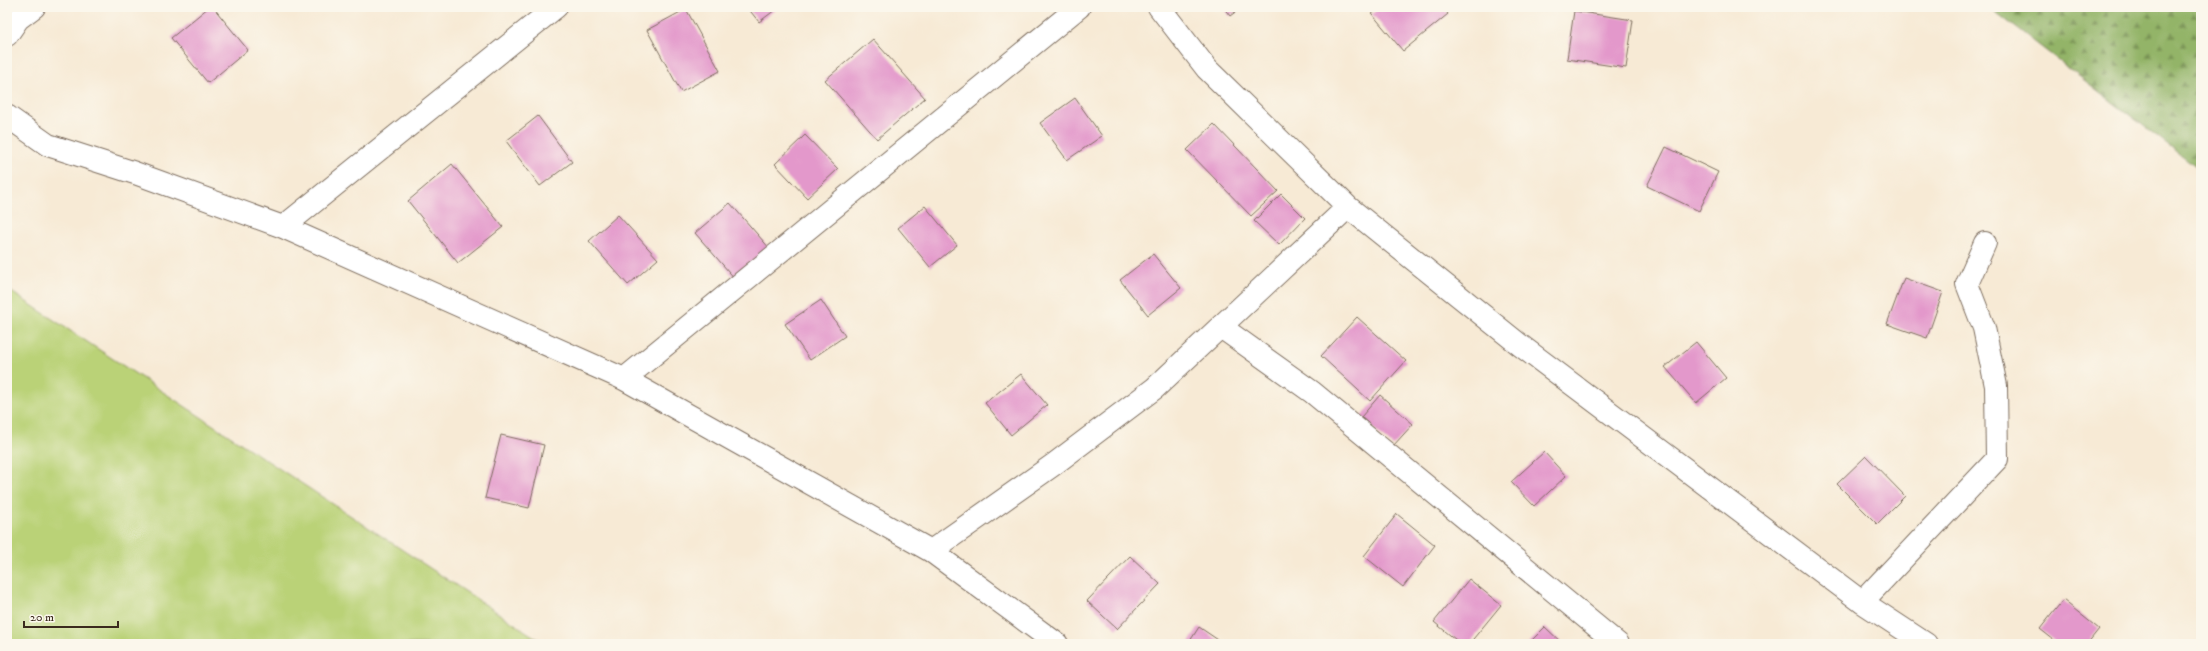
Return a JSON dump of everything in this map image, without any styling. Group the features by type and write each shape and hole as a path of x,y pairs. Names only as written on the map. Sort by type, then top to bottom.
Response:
{"street":[{"path":"7,34 18,19 34,7"},
{"path":"283,226 556,7"},
{"path":"624,379 1079,7"},
{"path":"1159,7 1207,70 1348,207 1520,345 1862,602 1926,644"},
{"path":"7,116 48,145 135,173 283,226 624,379 931,550 1057,644"},
{"path":"931,550 1053,465 1155,388 1348,207"},
{"path":"1862,602 1997,459 1996,386 1984,328 1967,284 1985,243"},
{"path":"1221,327 1312,392 1618,644"}],"green space":[{"path":"1989,7 2201,7 2201,170"},
{"path":"7,289 545,644 7,644"}],"building":[{"path":"209,7 213,7 248,50 208,83 171,38"},
{"path":"747,7 779,7 759,22"},
{"path":"1223,7 1242,7 1230,16"},
{"path":"1380,7 1443,7 1448,14 1403,51 1372,14"},
{"path":"686,9 720,71 681,92 647,30"},
{"path":"1574,11 1633,20 1626,68 1567,59"},
{"path":"873,39 925,98 877,139 825,80"},
{"path":"1075,98 1102,136 1067,160 1040,123"},
{"path":"538,116 572,162 540,186 506,141"},
{"path":"1214,124 1278,191 1251,216 1187,150"},
{"path":"805,135 838,169 807,198 775,164"},
{"path":"1666,147 1718,172 1699,211 1647,186"},
{"path":"452,164 503,227 458,263 408,201"},
{"path":"1281,194 1305,218 1279,245 1254,221"},
{"path":"730,203 771,250 736,280 695,233"},
{"path":"925,206 957,245 930,267 898,228"},
{"path":"618,215 658,259 628,285 589,241"},
{"path":"1153,254 1181,288 1148,315 1120,280"},
{"path":"1904,278 1943,292 1927,338 1887,324"},
{"path":"821,300 845,336 810,360 785,324"},
{"path":"1357,317 1406,361 1370,401 1321,356"},
{"path":"1696,342 1726,378 1696,403 1665,367"},
{"path":"1021,374 1047,405 1011,435 985,403"},
{"path":"1380,395 1413,424 1393,446 1361,417"},
{"path":"501,435 544,445 529,508 485,498"},
{"path":"1544,452 1566,476 1534,506 1511,482"},
{"path":"1866,456 1905,496 1877,524 1837,484"},
{"path":"1397,514 1435,545 1403,587 1364,556"},
{"path":"1130,556 1160,584 1117,629 1087,601"},
{"path":"1469,579 1501,605 1469,644 1461,644 1434,622"},
{"path":"2063,600 2099,629 2087,644 2059,644 2040,629"},
{"path":"1199,627 1224,644 1188,644"},
{"path":"1545,627 1563,644 1528,644"}]}
